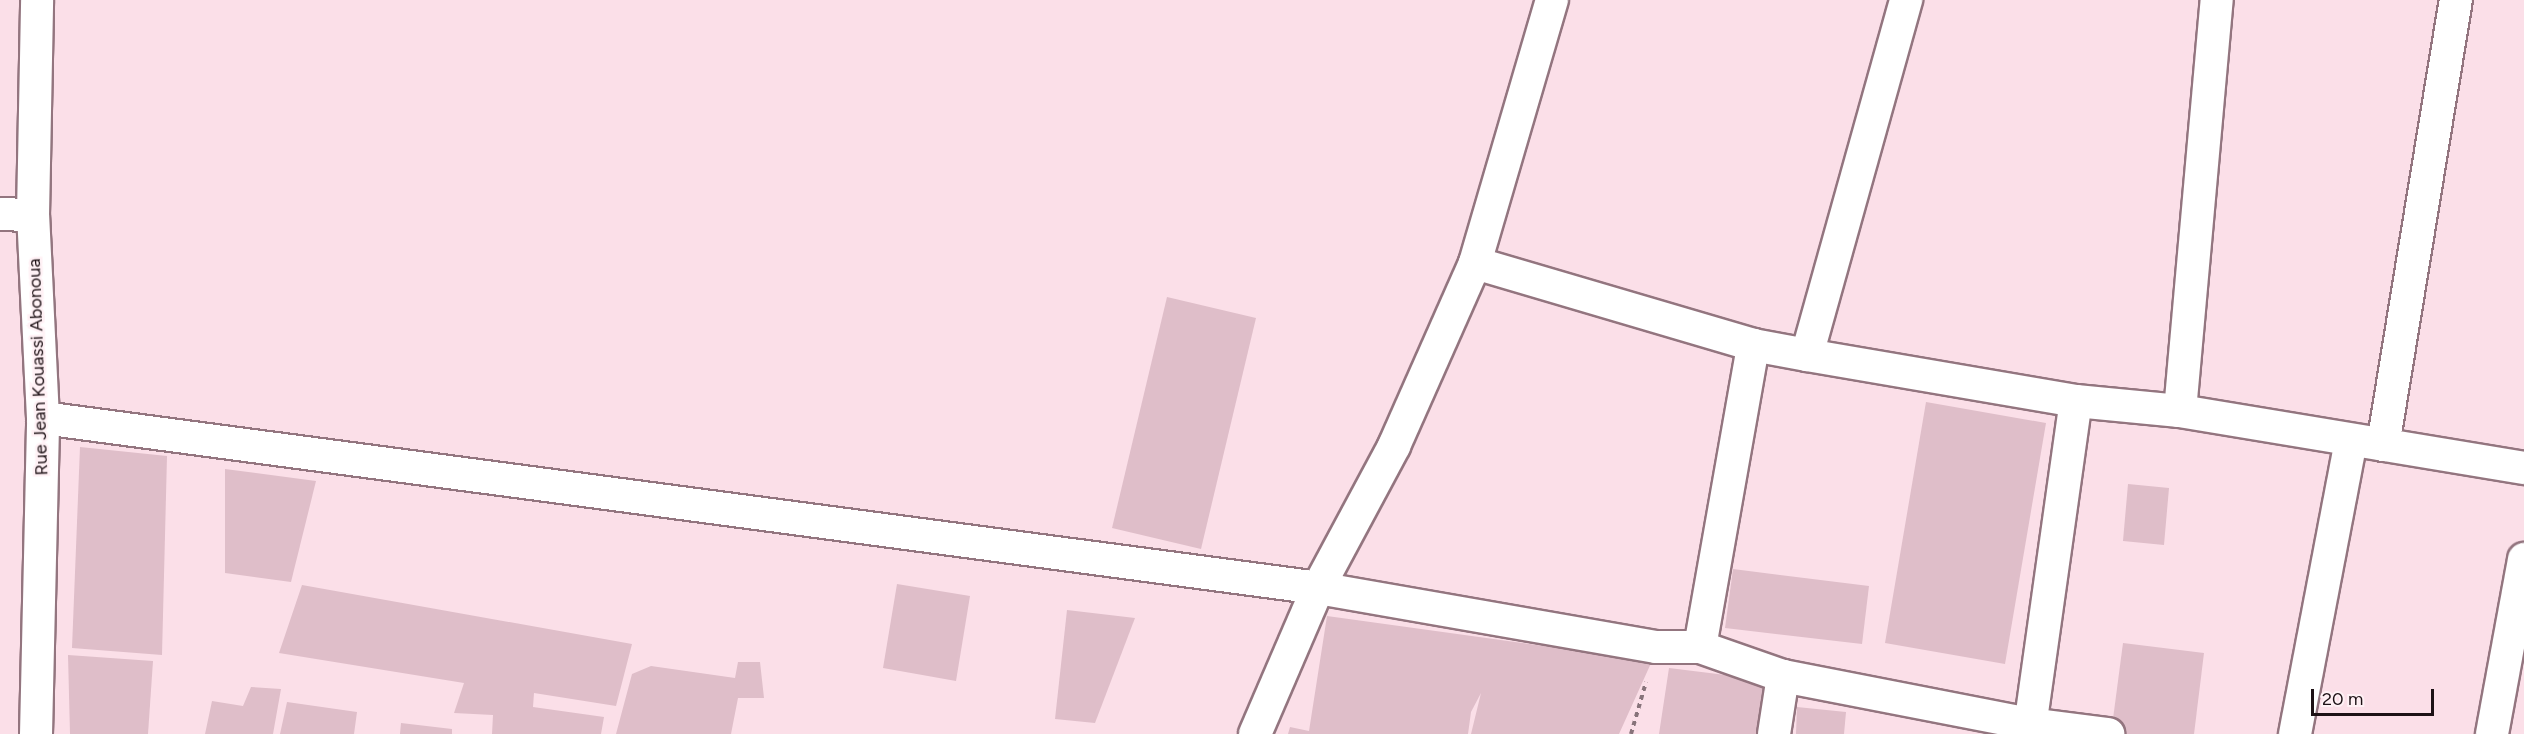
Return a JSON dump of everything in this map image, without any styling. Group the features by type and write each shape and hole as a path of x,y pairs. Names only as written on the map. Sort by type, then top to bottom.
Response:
{"street":[{"name":"Rue Jean Kouassi Abonoua","path":"36,734 44,418 33,214 37,0"},
{"path":"1255,734 1318,588 1394,446 1475,263 1552,0"},
{"path":"1807,355 1906,0"},
{"path":"2180,411 2217,0"},
{"path":"2383,445 2456,0"},
{"path":"0,214 33,214"},
{"path":"1475,263 1753,345 2076,400 2180,411 2524,468"},
{"path":"1700,647 1753,345"},
{"path":"2030,729 2076,400"},
{"path":"44,418 1318,588 1656,647 1700,647 1783,676 2030,729 2108,734"},
{"path":"2295,734 2351,440"},
{"path":"2492,734 2524,559"},
{"path":"1774,734 1783,676"}],"path":[{"path":"1631,734 1656,647"}],"building":[{"path":"1167,297 1256,318 1201,549 1112,528"},
{"path":"1926,402 2046,423 2005,664 1885,643"},
{"path":"80,447 167,456 162,655 72,648"},
{"path":"225,469 316,481 291,582 225,573"},
{"path":"2128,484 2169,488 2164,545 2123,541"},
{"path":"1733,569 1869,586 1862,644 1725,628"},
{"path":"897,584 970,596 956,681 883,668"},
{"path":"302,585 632,644 616,706 534,693 533,707 604,717 601,734 492,734 493,715 454,713 464,683 279,653"},
{"path":"1067,610 1135,618 1095,723 1055,719"},
{"path":"1327,616 1652,661 1619,734 1471,734 1481,693 1471,712 1468,734 1288,734 1290,727 1309,731"},
{"path":"2123,643 2204,653 2194,734 2111,734"},
{"path":"68,655 153,661 148,734 70,734"},
{"path":"738,662 760,662 764,698 738,698 731,734 616,734 632,674 651,666 735,678"},
{"path":"1669,668 1766,680 1758,734 1659,734"},
{"path":"251,687 281,689 273,734 205,734 212,701 243,706"},
{"path":"287,702 357,712 354,734 280,734"},
{"path":"1797,707 1846,712 1844,734 1796,734"},
{"path":"401,723 452,729 452,734 400,734"}]}
